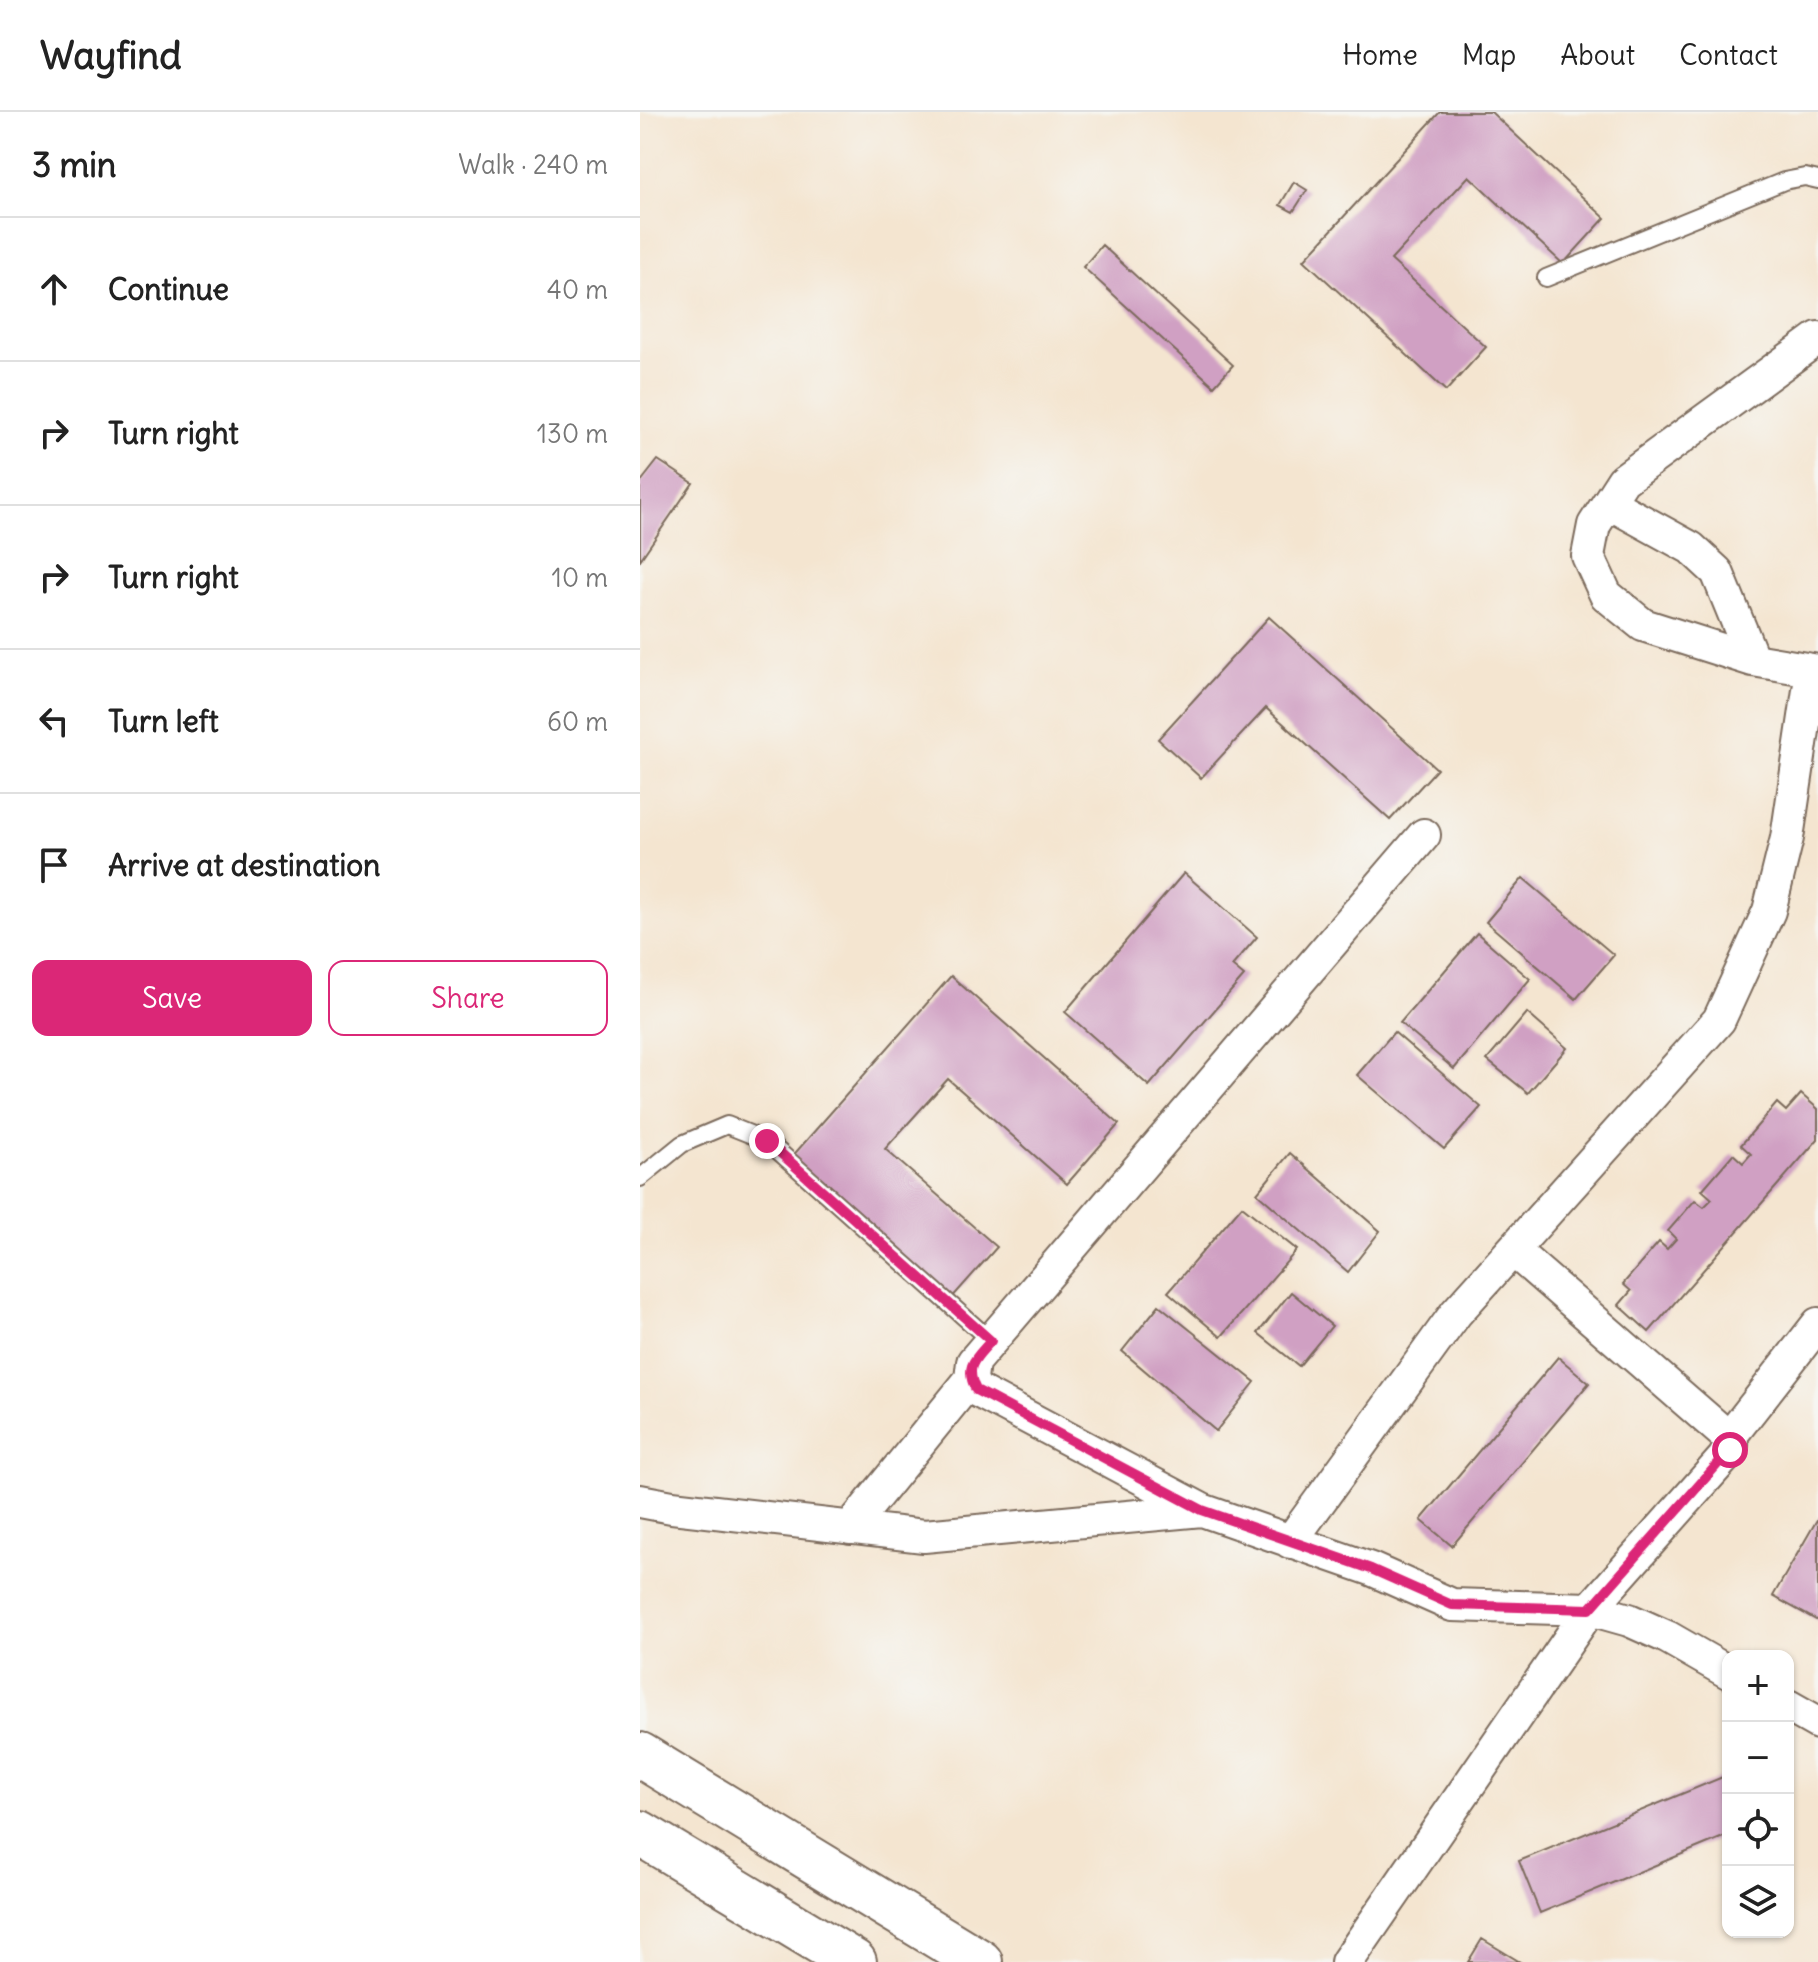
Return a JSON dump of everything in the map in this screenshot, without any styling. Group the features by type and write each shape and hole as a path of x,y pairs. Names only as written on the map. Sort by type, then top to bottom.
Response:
{"main road":[{"path":"640,1755 980,1962"},
{"path":"640,1833 854,1962"}],"street":[{"path":"1290,1542 1456,1313 1719,1020 1769,911 1787,838 1815,670 1753,660 1643,625 1606,595 1588,556 1594,525 1623,480 1818,338"},
{"path":"1609,503 1691,548 1717,572 1753,660"},
{"path":"1424,835 973,1362 971,1379 976,1390 1202,1510 1371,1569 1452,1605 1590,1609 1629,1620 1667,1637 1722,1669"},
{"path":"1347,1962 1590,1609 1724,1458 1732,1444 1729,1438 1514,1251"},
{"path":"1729,1438 1818,1324"},
{"path":"850,1528 971,1379"},
{"path":"640,1501 924,1536 1202,1510"},
{"path":"1794,1709 1818,1723"}],"lane":[{"path":"1546,278 1784,181 1805,177 1818,180"},
{"path":"640,1178 682,1144 727,1125 767,1141 991,1341"}],"building":[{"path":"1440,112 1491,112 1605,218 1563,264 1469,176 1391,260 1486,347 1446,391 1304,260"},
{"path":"1294,182 1307,190 1293,212 1280,205"},
{"path":"1102,245 1233,365 1214,386 1083,267"},
{"path":"658,460 693,483 640,560 640,483"},
{"path":"1269,617 1437,769 1390,820 1266,708 1201,778 1158,739"},
{"path":"1184,873 1257,937 1232,966 1244,976 1149,1086 1065,1012"},
{"path":"1523,878 1614,955 1576,999 1486,922"},
{"path":"1477,933 1530,979 1454,1069 1400,1023"},
{"path":"951,976 1119,1124 1067,1184 948,1079 885,1149 997,1247 950,1300 790,1159"},
{"path":"1527,1013 1567,1048 1528,1093 1487,1060"},
{"path":"1394,1032 1481,1107 1444,1149 1357,1075"},
{"path":"1801,1094 1818,1109 1818,1139 1649,1332 1619,1305 1631,1291 1623,1284 1659,1242 1667,1249 1676,1239 1668,1231 1695,1200 1704,1207 1712,1199 1702,1190 1733,1154 1743,1163 1751,1154 1741,1145 1777,1103 1786,1111"},
{"path":"1290,1153 1380,1231 1348,1272 1257,1193"},
{"path":"1242,1206 1297,1250 1221,1337 1168,1292"},
{"path":"1291,1292 1332,1326 1299,1366 1258,1333"},
{"path":"1159,1305 1255,1382 1216,1431 1122,1351"},
{"path":"1558,1357 1589,1383 1452,1546 1421,1520"},
{"path":"1818,1518 1818,1621 1773,1596"},
{"path":"1722,1777 1722,1837 1540,1913 1519,1861"},
{"path":"1482,1939 1520,1962 1468,1962"}],"route":[{"path":"767,1141 991,1341 970,1370 976,1390 1202,1510 1371,1569 1452,1605 1590,1609 1730,1450"}]}
